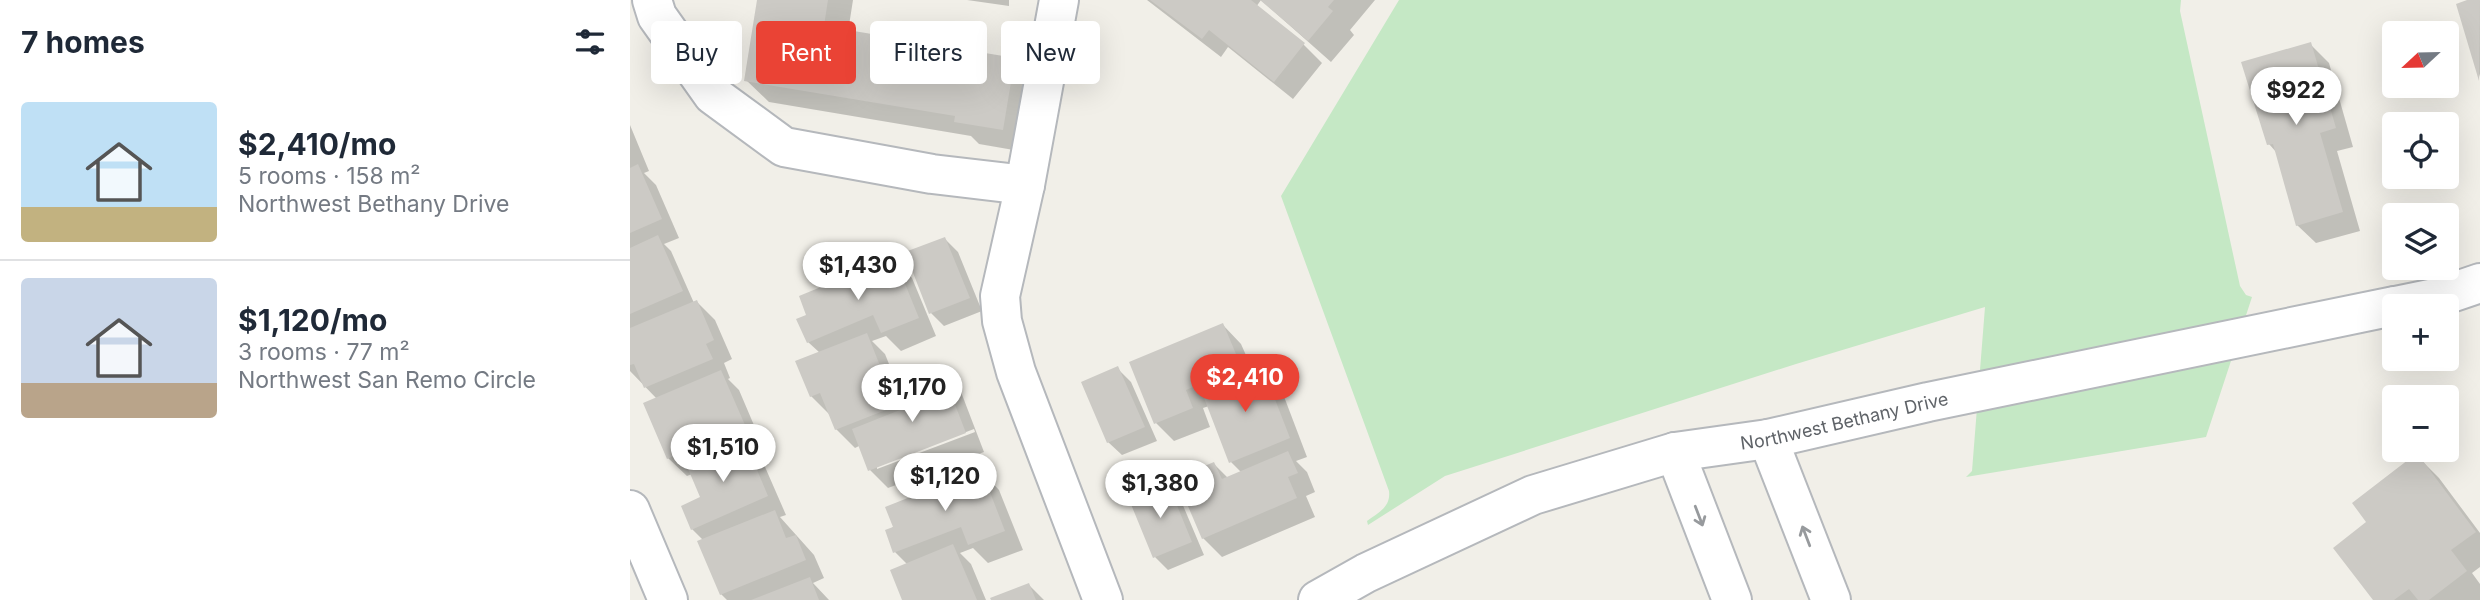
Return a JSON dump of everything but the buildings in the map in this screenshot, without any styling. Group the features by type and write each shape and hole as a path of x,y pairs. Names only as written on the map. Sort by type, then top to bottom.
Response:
{"street":[{"path":"652,0 657,16 713,95 784,146 932,174 1025,185"},
{"path":"1059,0 1025,185 1000,296 1002,321 1016,372 1103,600"},
{"name":"Northwest Bethany Drive","path":"2448,294 2480,283"},
{"name":"Northwest Bethany Drive","path":"1318,600 1366,573 1534,495 1675,452 1768,439 1928,402 2382,308"},
{"path":"1768,439 1831,600"},
{"path":"1675,452 1732,600"},
{"path":"630,510 667,600"}],"green space":[{"path":"1399,0 2181,0 2180,11 2240,286 2246,295 2252,297 2206,437 1966,477 1972,471 1985,307 1445,476 1368,525 1367,521 1386,505 1389,491 1281,196"}]}
